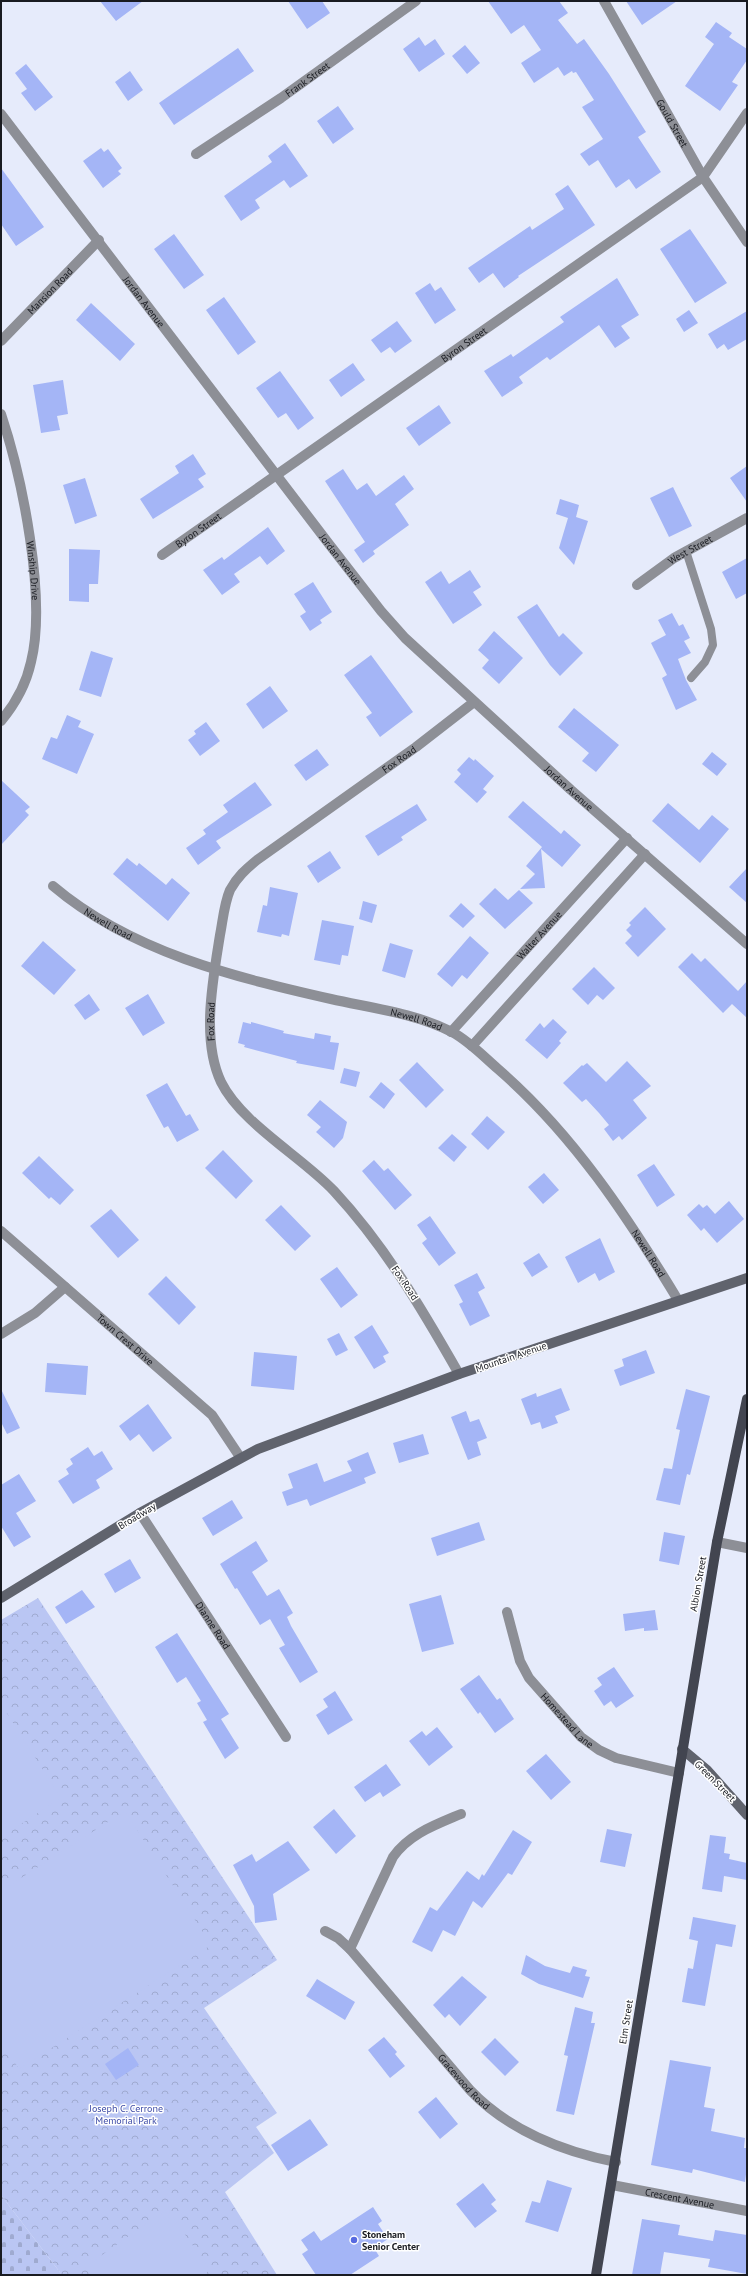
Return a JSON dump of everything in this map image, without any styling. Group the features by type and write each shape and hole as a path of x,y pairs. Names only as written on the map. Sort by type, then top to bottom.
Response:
{"main road":[{"name":"Mountain Avenue","path":"277,1441 459,1374 747,1278"},
{"name":"Albion Street","path":"679,1773 717,1542 747,1399"},
{"name":"Broadway","path":"1,1598 140,1514 240,1457 277,1441"},
{"name":"Green Street","path":"682,1749 711,1774 747,1815"},
{"name":"Elm Street","path":"596,2275 616,2162 679,1773"}],"street":[{"name":"Frank Street","path":"196,154 281,98 416,1"},
{"name":"Gould Street","path":"604,1 703,177 747,242"},
{"name":"Byron Street","path":"162,555 703,177 747,113"},
{"name":"Jordan Avenue","path":"1,114 99,240 381,611 418,651 474,702 747,944"},
{"name":"Mansion Road","path":"1,341 99,240"},
{"name":"Winship Drive","path":"1,414 12,448 21,491 35,585 36,613 32,661 27,679 19,698 1,721"},
{"name":"West Street","path":"637,585 686,550 747,518"},
{"name":"Fox Road","path":"459,1374 418,1302 365,1227 322,1178 247,1114 221,1082 215,1066 210,1029 214,970 225,906 230,891 239,876 256,860 434,734 474,702"},
{"name":"Walter Avenue","path":"452,1032 627,838"},
{"path":"472,1046 645,854"},
{"name":"Newell Road","path":"54,886 82,909 126,934 214,970 396,1013 452,1032 472,1046 540,1107 588,1164 642,1241 678,1300"},
{"name":"Town Crest Drive","path":"1,1231 212,1415 240,1457"},
{"path":"1,1334 35,1313 65,1287"},
{"name":"Dianne Road","path":"140,1514 286,1737"},
{"path":"717,1542 747,1548"},
{"name":"Homestead Lane","path":"507,1612 520,1661 529,1678 581,1737 599,1750 616,1758 679,1773"},
{"path":"350,1949 392,1857 399,1848 416,1834 461,1814"},
{"name":"Gracewood Road","path":"325,1931 338,1938 350,1949 470,2090 486,2105 511,2123 553,2144 589,2157 616,2162"},
{"name":"Crescent Avenue","path":"612,2185 747,2211"}],"lane":[{"path":"686,550 710,629 713,645 705,662 691,678"}],"green space":[{"name":"Joseph C. Cerrone Memorial Park","path":"38,1598 277,1960 204,2008 277,2113 256,2127 274,2153 225,2192 277,2275 62,2275 1,2195 1,1620"},
{"path":"1,1704 61,1798 1,1837"},
{"path":"125,1811 211,1945 19,2069 1,2041 1,1891"},
{"path":"1,2195 62,2275 1,2275"},
{"path":"167,2209 210,2270 203,2275 90,2275 85,2267"}],"building":[{"path":"100,1 143,1 116,21"},
{"path":"288,1 322,1 330,13 307,29"},
{"path":"488,1 559,1 568,13 558,20 577,44 584,39 609,74 646,132 638,137 661,172 636,189 629,179 616,188 598,160 589,166 580,154 603,139 582,107 594,100 576,72 573,73 572,71 564,76 558,67 534,83 521,63 541,50 524,25 511,34"},
{"path":"626,1 677,1 642,25"},
{"path":"716,22 732,33 729,37 747,49 747,60 732,82 738,85 720,111 685,86 714,44 705,37"},
{"path":"419,37 425,46 435,39 445,54 419,72 403,49"},
{"path":"465,45 480,63 467,74 452,56"},
{"path":"238,48 254,71 174,125 159,103"},
{"path":"26,64 53,97 35,111 21,93 27,89 15,73"},
{"path":"130,71 143,90 128,101 115,82"},
{"path":"338,106 354,129 333,144 317,121"},
{"path":"285,143 308,176 290,188 284,180 255,200 260,208 241,221 224,196 272,162 268,156"},
{"path":"101,148 104,152 108,149 122,168 118,171 121,174 103,188 83,161"},
{"path":"1,168 44,227 16,246 1,224"},
{"path":"568,185 595,225 518,276 519,277 504,288 493,273 479,283 468,268 530,226 532,230 564,209 555,194"},
{"path":"690,229 727,283 695,303 660,249"},
{"path":"174,234 204,275 184,289 154,249"},
{"path":"617,278 639,315 621,326 630,338 615,348 599,325 550,360 547,357 519,377 523,383 502,397 484,371 511,354 513,357 564,322 560,317"},
{"path":"430,283 435,291 441,287 456,310 435,324 415,293"},
{"path":"224,297 256,342 238,355 206,310"},
{"path":"91,303 135,344 120,361 76,320"},
{"path":"689,310 698,323 684,332 676,319"},
{"path":"747,311 747,339 728,350 724,344 717,349 708,334"},
{"path":"397,321 412,341 395,353 390,347 381,353 371,340"},
{"path":"353,363 365,380 341,397 329,380"},
{"path":"280,371 314,418 298,430 286,413 278,418 256,388"},
{"path":"63,380 68,414 57,416 60,430 41,433 33,385"},
{"path":"439,405 451,423 419,446 406,428"},
{"path":"193,454 206,474 198,479 204,487 153,519 140,499 179,473 175,466"},
{"path":"747,466 747,502 730,478"},
{"path":"343,469 357,490 367,483 376,496 404,475 414,489 395,504 409,525 373,551 375,554 363,563 354,550 365,542 325,481"},
{"path":"85,478 97,516 75,524 63,485"},
{"path":"673,487 692,526 669,537 650,498"},
{"path":"560,499 579,505 576,517 588,521 574,565 559,548 568,518 556,514"},
{"path":"268,527 285,551 267,565 260,556 234,574 240,582 222,595 203,570 222,557 224,560"},
{"path":"69,549 100,550 98,584 89,584 89,602 69,601"},
{"path":"747,558 747,593 736,599 722,572"},
{"path":"470,570 481,587 473,592 482,605 453,624 425,582 441,571 449,584"},
{"path":"313,582 332,612 320,620 322,623 310,631 300,616 306,612 294,594"},
{"path":"537,604 559,637 563,633 583,653 560,676 550,665 517,617"},
{"path":"672,613 679,626 683,624 690,638 684,641 691,653 678,659 686,680 697,700 676,710 662,678 667,675 651,643 666,635 658,620"},
{"path":"494,631 523,658 499,684 482,668 489,660 478,650"},
{"path":"91,651 113,658 101,697 79,690"},
{"path":"371,655 413,712 380,737 366,717 372,713 344,675"},
{"path":"270,686 288,711 263,729 246,704"},
{"path":"574,708 619,745 596,772 582,761 589,753 558,727"},
{"path":"67,715 81,721 78,727 94,734 77,774 42,759 51,737 57,739"},
{"path":"206,722 220,741 200,756 188,740 196,734 194,731"},
{"path":"317,749 329,765 306,781 294,765"},
{"path":"712,752 727,764 717,776 702,764"},
{"path":"469,757 474,761 475,759 494,776 483,789 487,792 477,803 454,782 461,774 457,770"},
{"path":"1,780 30,807 25,811 29,815 1,845"},
{"path":"255,782 272,805 216,841 221,848 198,865 186,848 206,834 203,830 228,812 223,805"},
{"path":"523,801 561,834 564,830 581,845 562,867 541,849 545,888 520,889 535,874 526,866 542,847 508,817"},
{"path":"668,803 699,830 712,815 729,829 700,863 652,821"},
{"path":"417,804 427,820 401,837 403,840 378,856 365,836"},
{"path":"330,851 341,868 318,883 307,866"},
{"path":"127,858 137,866 139,863 166,885 172,878 190,893 168,921 113,874"},
{"path":"747,868 747,903 729,887"},
{"path":"270,887 298,893 289,936 282,934 281,937 257,932 263,905 267,906"},
{"path":"495,888 508,900 519,890 533,903 505,929 479,904"},
{"path":"363,901 377,905 372,923 359,919"},
{"path":"461,903 475,916 463,928 449,916"},
{"path":"645,907 666,929 638,957 625,943 632,936 626,930 631,925 629,923"},
{"path":"322,920 354,926 348,956 342,955 340,965 314,960"},
{"path":"470,936 489,953 467,979 462,975 452,987 437,974"},
{"path":"43,941 76,970 54,995 21,966"},
{"path":"390,943 413,950 405,978 382,971"},
{"path":"692,953 701,962 705,958 738,991 747,981 747,1018 732,1004 723,1013 678,967"},
{"path":"594,967 615,988 603,1000 597,995 588,1005 572,989"},
{"path":"89,994 100,1010 85,1020 74,1005"},
{"path":"148,994 165,1023 143,1036 125,1008"},
{"path":"553,1019 567,1032 559,1041 561,1043 547,1059 525,1040 540,1023 544,1028"},
{"path":"243,1022 251,1024 251,1022 284,1031 283,1033 314,1039 315,1033 331,1036 330,1042 339,1043 334,1070 296,1063 297,1061 244,1047 245,1045 238,1043"},
{"path":"627,1061 651,1086 633,1100 647,1118 622,1140 619,1136 613,1141 604,1129 609,1125 599,1113 586,1099 582,1102 563,1083 582,1065 583,1066 587,1063 606,1082"},
{"path":"417,1062 444,1090 426,1108 399,1080"},
{"path":"344,1068 360,1072 356,1087 340,1083"},
{"path":"381,1082 395,1094 384,1109 369,1097"},
{"path":"167,1083 186,1116 190,1114 199,1130 177,1142 168,1126 164,1128 146,1095"},
{"path":"320,1100 347,1122 343,1138 334,1148 316,1132 321,1127 307,1115"},
{"path":"487,1116 505,1132 488,1150 471,1134"},
{"path":"452,1134 467,1147 454,1162 438,1148"},
{"path":"223,1150 253,1181 236,1199 205,1168"},
{"path":"39,1156 74,1190 60,1205 51,1197 49,1199 22,1173"},
{"path":"374,1160 384,1171 388,1168 412,1195 395,1210 362,1171"},
{"path":"654,1164 675,1195 657,1207 637,1175"},
{"path":"544,1173 559,1190 543,1204 528,1187"},
{"path":"729,1201 744,1219 717,1243 704,1228 701,1231 687,1215 699,1204 703,1208 707,1205 715,1214"},
{"path":"281,1205 311,1236 295,1251 265,1220"},
{"path":"111,1209 139,1240 118,1258 90,1226"},
{"path":"430,1216 456,1253 439,1266 422,1243 427,1239 417,1225"},
{"path":"600,1238 615,1272 599,1281 595,1273 578,1283 565,1257"},
{"path":"539,1253 548,1267 532,1277 523,1263"},
{"path":"337,1267 358,1295 341,1308 320,1279"},
{"path":"477,1273 485,1288 478,1292 490,1316 470,1326 459,1304 463,1302 454,1285"},
{"path":"166,1276 196,1307 179,1325 148,1294"},
{"path":"372,1325 389,1353 383,1356 386,1362 374,1369 354,1337"},
{"path":"339,1333 348,1350 336,1356 327,1339"},
{"path":"646,1350 655,1373 620,1386 614,1370 624,1366 622,1359"},
{"path":"254,1352 297,1356 294,1390 251,1386"},
{"path":"47,1363 88,1366 86,1395 45,1392"},
{"path":"561,1388 570,1410 555,1416 558,1423 542,1429 540,1422 531,1425 521,1399 536,1393 537,1397"},
{"path":"1,1389 20,1428 7,1434 1,1422"},
{"path":"686,1389 710,1396 690,1475 687,1474 680,1505 656,1500 664,1468 672,1469 680,1430 676,1429"},
{"path":"148,1404 172,1438 153,1452 139,1434 130,1441 119,1426"},
{"path":"466,1411 470,1422 479,1419 487,1438 477,1442 481,1455 468,1460 451,1417"},
{"path":"423,1434 429,1454 399,1463 393,1443"},
{"path":"88,1447 94,1456 102,1451 113,1469 96,1480 100,1488 73,1504 58,1481 69,1474 66,1469 73,1464 70,1459"},
{"path":"368,1452 376,1473 364,1478 366,1483 310,1506 307,1499 287,1506 282,1492 293,1488 288,1474 317,1463 324,1482 352,1471 347,1461"},
{"path":"19,1474 36,1501 16,1513 31,1537 14,1547 1,1526 1,1485"},
{"path":"232,1500 243,1518 213,1536 202,1518"},
{"path":"479,1522 485,1540 437,1556 431,1538"},
{"path":"664,1532 685,1536 679,1565 659,1561"},
{"path":"256,1541 268,1561 252,1572 267,1596 279,1589 293,1613 287,1617 291,1626 318,1672 300,1683 279,1648 285,1645 270,1619 260,1625 220,1564"},
{"path":"130,1559 141,1578 115,1593 104,1574"},
{"path":"82,1590 95,1607 66,1624 55,1607"},
{"path":"441,1595 454,1644 422,1652 409,1604"},
{"path":"655,1610 658,1630 644,1631 644,1628 625,1631 623,1614"},
{"path":"177,1633 229,1714 221,1719 239,1748 225,1759 203,1722 207,1720 197,1703 201,1701 186,1677 177,1683 155,1647"},
{"path":"614,1667 634,1696 616,1708 611,1701 604,1706 594,1691 602,1685 597,1678"},
{"path":"479,1675 497,1700 500,1698 514,1719 495,1733 480,1712 478,1714 460,1689"},
{"path":"335,1691 353,1720 328,1735 316,1715 328,1707 323,1699"},
{"path":"437,1727 453,1747 429,1766 409,1741 422,1731 426,1736"},
{"path":"546,1754 571,1782 551,1800 526,1771"},
{"path":"386,1764 401,1785 383,1797 380,1792 365,1802 354,1787"},
{"path":"334,1809 356,1836 336,1854 313,1827"},
{"path":"607,1829 632,1834 625,1867 600,1862"},
{"path":"513,1830 532,1842 512,1875 508,1873 482,1908 473,1901 455,1936 443,1930 432,1952 412,1942 430,1907 437,1911 467,1871 479,1880 482,1874 484,1876"},
{"path":"710,1835 726,1837 724,1853 730,1854 729,1859 747,1863 747,1880 724,1876 722,1892 702,1889"},
{"path":"288,1841 310,1870 273,1894 277,1920 255,1923 254,1906 233,1865 252,1854 256,1862"},
{"path":"693,1917 736,1925 732,1947 716,1944 705,2006 682,2002 688,1968 693,1969 698,1941 689,1939"},
{"path":"526,1955 545,1966 570,1973 573,1966 587,1970 585,1976 590,1977 583,1998 539,1984 521,1974"},
{"path":"462,1976 487,1997 460,2026 449,2014 445,2018 433,2005"},
{"path":"317,1979 355,2002 345,2020 306,1996"},
{"path":"575,2007 593,2012 591,2023 595,2023 574,2115 556,2111 568,2056 564,2055"},
{"path":"384,2037 397,2052 395,2054 405,2066 390,2078 368,2050"},
{"path":"495,2038 519,2062 505,2076 481,2052"},
{"path":"128,2048 139,2065 116,2080 105,2064"},
{"path":"670,2060 711,2067 704,2107 715,2109 711,2131 745,2138 744,2148 747,2148 747,2167 745,2182 693,2169 692,2173 651,2165"},
{"path":"436,2097 458,2124 440,2139 418,2112"},
{"path":"310,2119 328,2145 288,2171 271,2145"},
{"path":"547,2180 572,2188 558,2232 525,2222 532,2201 540,2203"},
{"path":"483,2183 496,2200 491,2204 497,2211 475,2228 456,2204"},
{"name":"Stoneham Senior Center","path":"373,2207 382,2221 378,2224 388,2239 374,2248 379,2256 350,2275 316,2275 302,2254 308,2250 301,2240 314,2231 321,2241"},
{"path":"642,2219 680,2225 678,2235 713,2241 715,2230 747,2235 747,2274 708,2267 710,2259 664,2252 660,2275 632,2275"}],"place":[{"name":"Stoneham Senior Center","path":"354,2240"}]}
